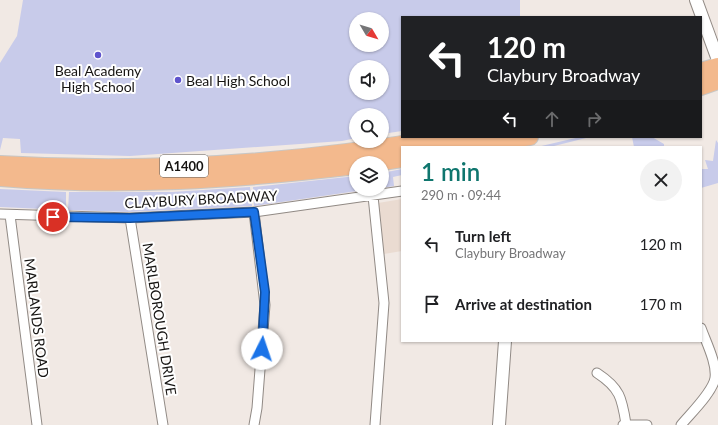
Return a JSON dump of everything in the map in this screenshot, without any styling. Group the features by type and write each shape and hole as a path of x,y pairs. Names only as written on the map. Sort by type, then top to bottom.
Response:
{"highway":[{"path":"702,71 718,66"},
{"path":"702,87 718,82"},
{"name":"A1400","path":"414,146 441,138"},
{"path":"431,146 476,139 485,144 524,138"},
{"name":"A1400","path":"389,156 401,150"},
{"name":"A1400","path":"0,164 76,167 203,165 401,150"},
{"name":"A1400","path":"0,178 77,182 204,180 349,167"}],"street":[{"path":"696,0 702,16"},
{"path":"702,16 718,60"},
{"name":"CLAYBURY BROADWAY","path":"389,193 401,191"},
{"path":"373,196 384,303 375,425"},
{"name":"CLAYBURY BROADWAY","path":"0,214 130,218 254,212 373,196"},
{"path":"254,212 265,305 257,408 254,425"},
{"name":"MARLANDS ROAD","path":"10,215 37,425"},
{"name":"MARLBOROUGH DRIVE","path":"130,218 163,425"},
{"path":"680,425 711,388 715,379 715,369 702,331"},
{"path":"498,425 505,342"},
{"path":"597,373 616,389 622,400 624,424 647,425"}],"shaded area":[{"name":"Beal High School","path":"23,0 520,0 520,16 401,16 401,131 389,133 389,108 349,108 349,140 342,141 130,156 21,153 20,139 3,138 0,150 0,63 17,36"},
{"path":"576,138 586,138 554,146 541,146"},
{"path":"632,138 654,138 664,144 664,146 634,146"},
{"path":"716,140 718,143 718,183 702,188 702,169 708,169 705,160 713,161"},
{"path":"401,169 401,175 393,177 394,186 389,187 389,172"},
{"path":"349,177 349,192 254,206 253,187"},
{"path":"250,187 252,206 128,212 68,210 69,192 172,192"},
{"path":"0,189 66,192 66,210 0,207"},
{"path":"401,199 401,251 384,254 378,203"}],"place":[{"name":"Beal Academy High School","path":"98,55"},
{"name":"Beal High School","path":"178,80"}],"route":[{"path":"53,217 130,218 254,212 265,292 262,349"}]}
